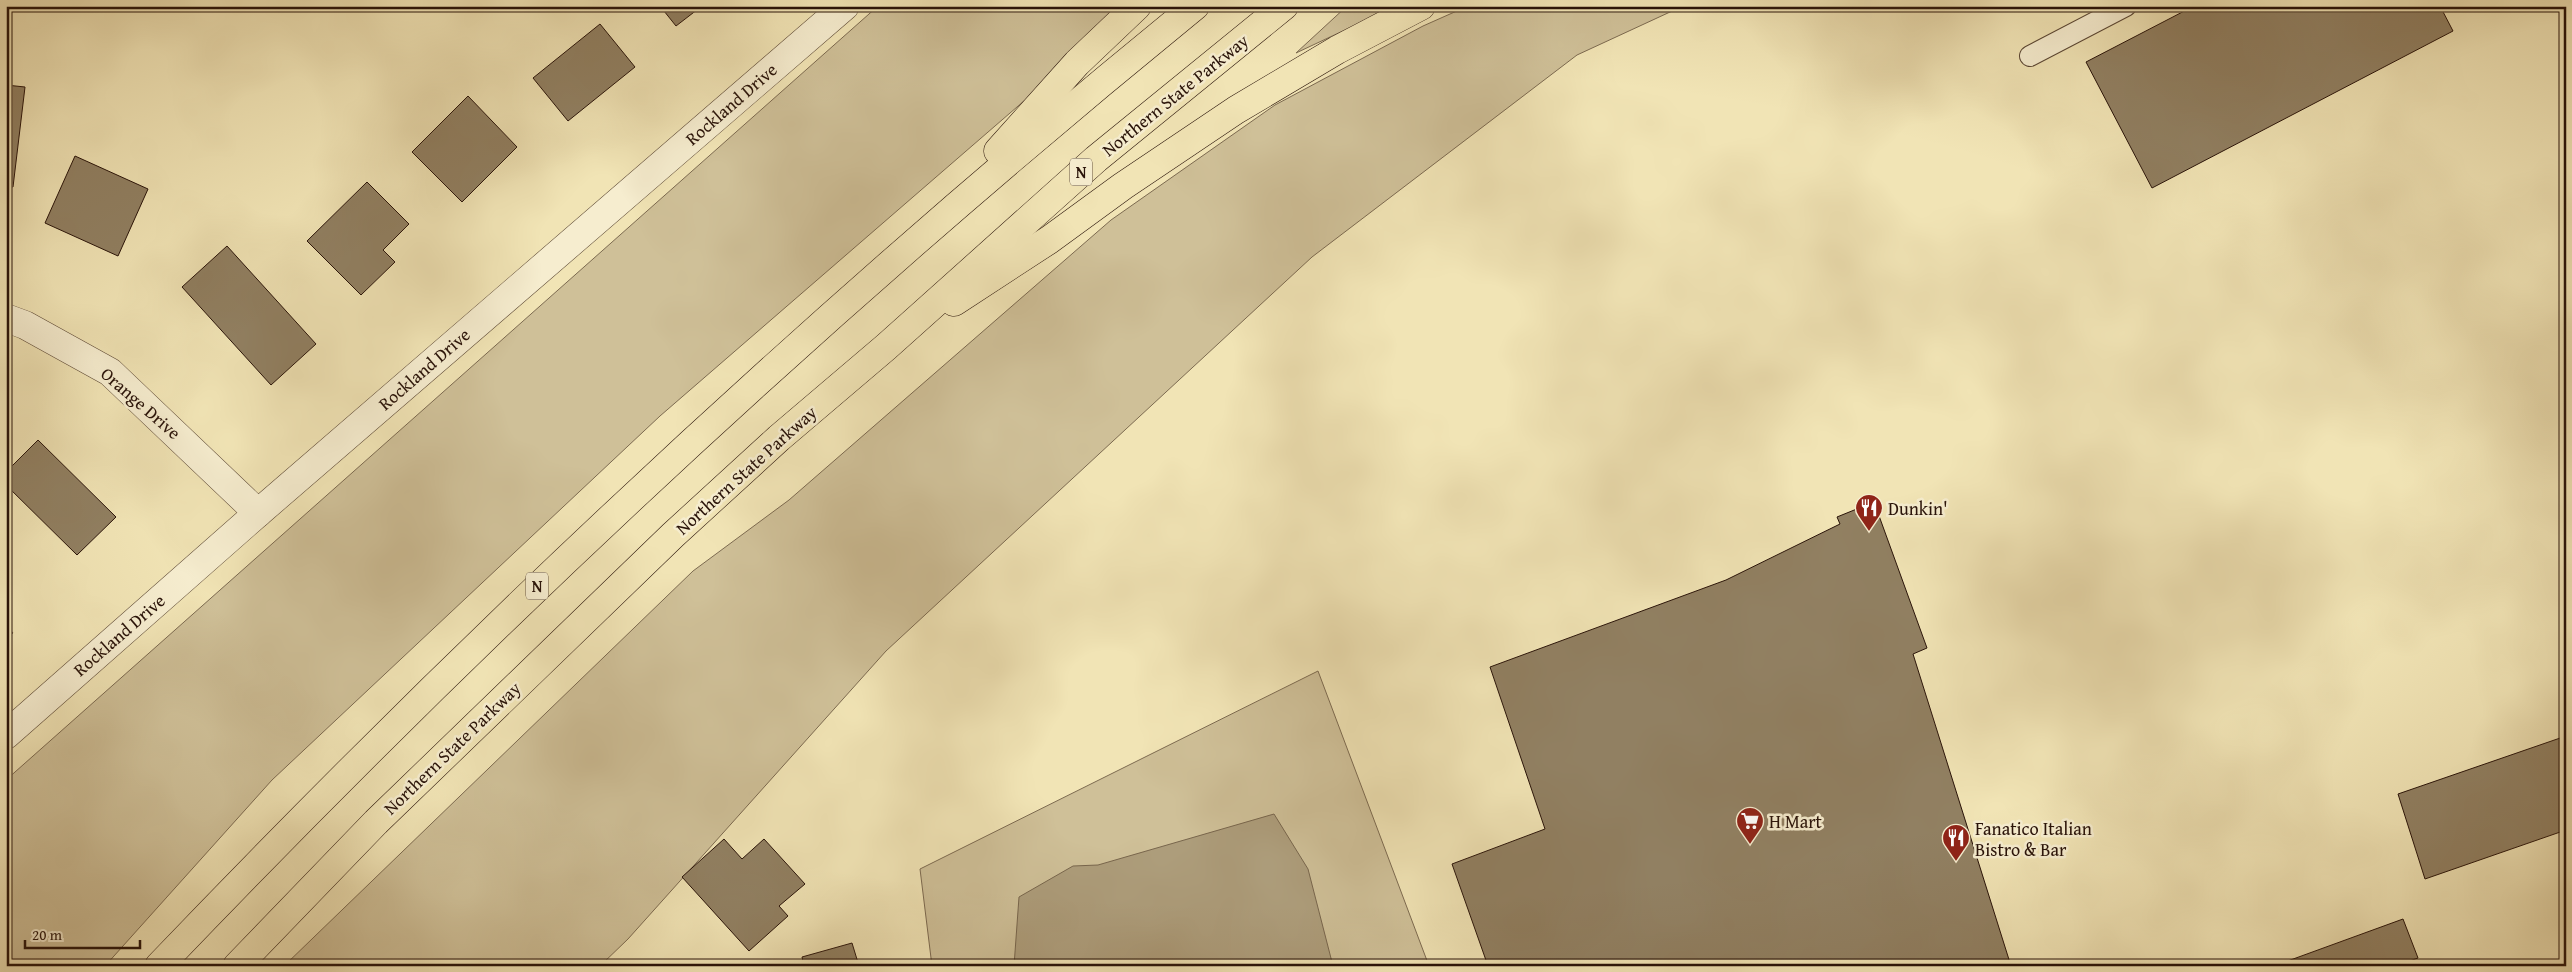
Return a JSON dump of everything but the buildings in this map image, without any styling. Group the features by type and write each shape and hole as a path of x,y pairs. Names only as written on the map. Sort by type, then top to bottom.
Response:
{"highway":[{"path":"932,226 1077,63 1137,6"},
{"name":"N","path":"159,966 326,792 522,599 725,410 932,226 1195,6"},
{"name":"Northern State Parkway","path":"237,966 376,822 583,621 779,438 886,347 1096,159 1284,6"},
{"path":"886,347 1050,240 1123,186 1236,110 1336,50 1421,6"}],"street":[{"name":"Rockland Drive","path":"6,734 258,513 845,6"},
{"name":"Orange Drive","path":"6,318 25,325 110,372 258,513"}],"lane":[{"path":"2030,56 2126,6"}],"shaded area":[{"path":"878,6 1124,6 1099,36 660,416 272,780 105,966 6,966 6,780"},
{"path":"1347,6 1396,6 1296,53"},
{"path":"1468,6 1683,6 1577,55 1312,257 886,651 628,939 600,966 284,966 693,571 789,500 1111,220 1275,105 1423,26"},
{"path":"1318,671 1429,966 932,966 920,869"},
{"path":"1274,814 1308,869 1333,966 1014,966 1019,897 1073,866 1098,865"}],"place":[{"name":"Dunkin'","path":"1869,532"},
{"name":"H Mart","path":"1750,845"},
{"name":"Fanatico Italian Bistro & Bar","path":"1956,862"}]}
